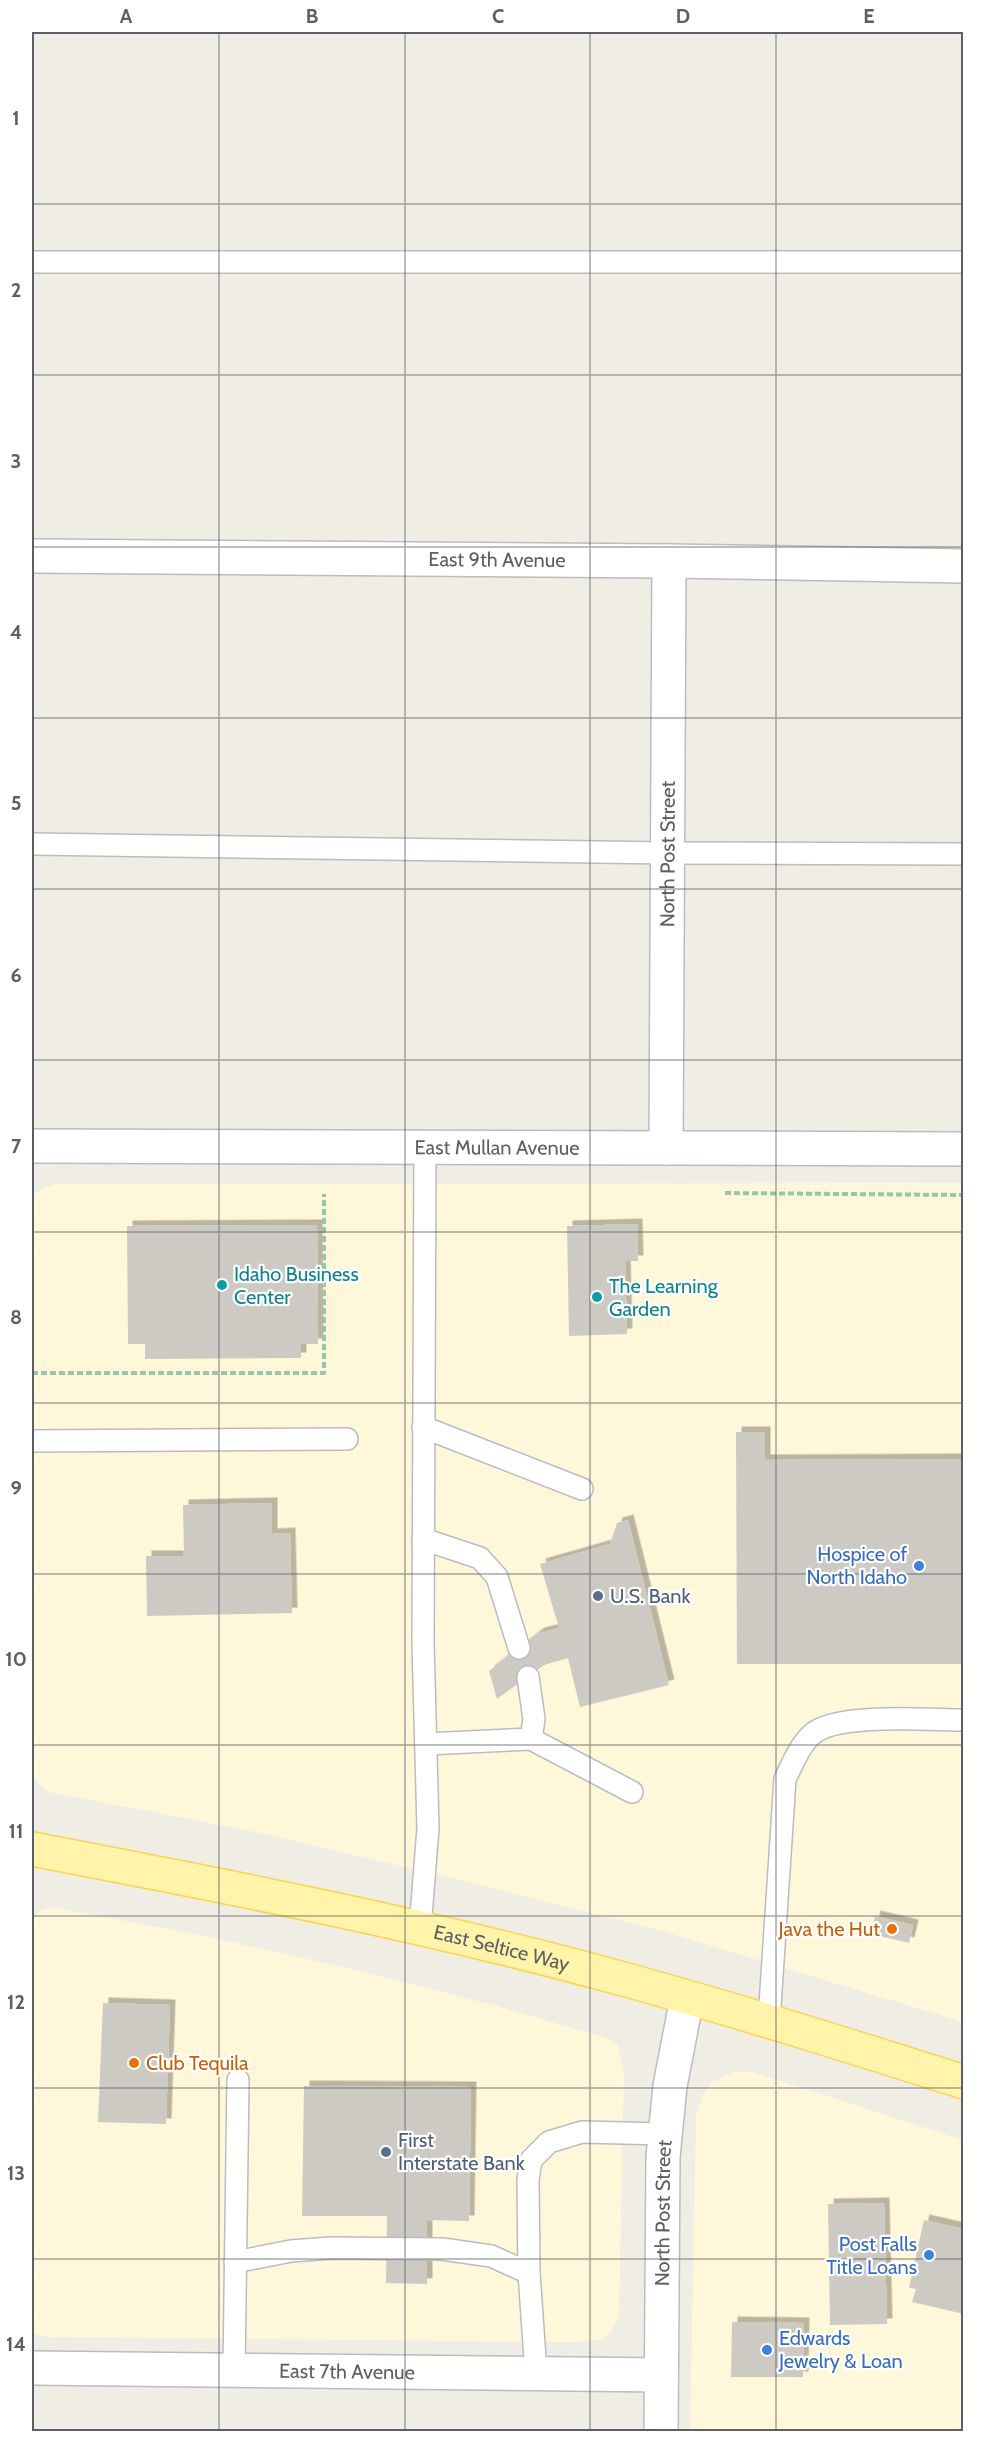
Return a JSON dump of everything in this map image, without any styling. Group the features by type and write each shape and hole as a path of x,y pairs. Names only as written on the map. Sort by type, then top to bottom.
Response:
{"main road":[{"name":"East Seltice Way","path":"32,1849 233,1886 610,1976 769,2021 963,2082"}],"street":[{"name":"East 9th Avenue","path":"32,556 669,561 963,566"},
{"name":"North Post Street","path":"666,1148 669,561"},
{"name":"East Mullan Avenue","path":"32,1146 963,1149"},
{"name":"North Post Street","path":"661,2432 663,2157 670,2086 687,1998"},
{"name":"East 7th Avenue","path":"32,2368 662,2375"}],"lane":[{"path":"32,262 963,262"},
{"path":"32,844 668,853 963,854"},
{"path":"420,1929 428,1828 423,1539 425,1147"},
{"path":"423,1427 582,1489"},
{"path":"32,1441 347,1439"},
{"path":"423,1539 480,1558 497,1577 519,1648"},
{"path":"528,1677 534,1719 531,1738"},
{"path":"769,2021 785,1779 798,1752 814,1732 836,1722 963,1720"},
{"path":"426,1744 531,1738 632,1791"},
{"path":"234,2370 238,2080"},
{"path":"536,2373 529,2273 528,2180 531,2160 549,2142 582,2132 665,2134"},
{"path":"235,2262 291,2251 331,2248 442,2249 491,2256 529,2273"}],"path":[{"path":"725,1193 963,1195"},
{"path":"32,1373 324,1373 324,1194"}],"shaded area":[{"path":"963,1183 963,2022 662,1931 461,1880 246,1830 48,1792 32,1778 32,1196 42,1189 56,1184"},
{"path":"52,1907 200,1935 356,1970 497,2006 607,2038 618,2045 624,2074 619,2315 611,2333 599,2340 571,2342 47,2337 32,2333 32,1917"},
{"path":"734,2072 753,2072 963,2140 963,2431 690,2432 696,2116 702,2096 712,2082"}],"building":[{"name":"The Learning Garden","path":"637,1224 638,1261 625,1261 627,1334 569,1336 567,1226"},
{"name":"Idaho Business Center","path":"317,1225 318,1344 301,1344 301,1358 145,1359 145,1344 128,1344 127,1226"},
{"path":"736,1432 765,1432 765,1460 964,1459 964,1664 737,1664"},
{"path":"272,1503 272,1534 290,1533 292,1613 147,1616 146,1556 184,1556 183,1505"},
{"name":"U.S. Bank","path":"628,1520 669,1685 580,1707 568,1658 544,1665 497,1699 489,1671 539,1633 559,1628 540,1564 610,1544 617,1523"},
{"name":"Java the Hut","path":"875,1916 913,1925 909,1943 871,1934"},
{"name":"Club Tequila","path":"103,2003 170,2005 166,2124 98,2122"},
{"name":"First Interstate Bank","path":"304,2086 471,2087 469,2221 427,2220 427,2284 386,2283 387,2216 302,2216"},
{"path":"884,2203 887,2324 830,2325 828,2204"},
{"path":"924,2220 964,2229 964,2314 912,2302 916,2289 909,2288"},
{"name":"Edwards Jewelry & Loan","path":"732,2322 804,2323 803,2377 731,2377"}],"place":[{"name":"Idaho Business Center","path":"222,1285"},
{"name":"The Learning Garden","path":"597,1297"},
{"name":"Hospice of North Idaho","path":"919,1566"},
{"name":"U.S. Bank","path":"598,1596"},
{"name":"Java the Hut","path":"892,1929"},
{"name":"Club Tequila","path":"134,2063"},
{"name":"First Interstate Bank","path":"386,2152"},
{"name":"Post Falls Title Loans","path":"929,2255"},
{"name":"Edwards Jewelry & Loan","path":"767,2350"}]}
